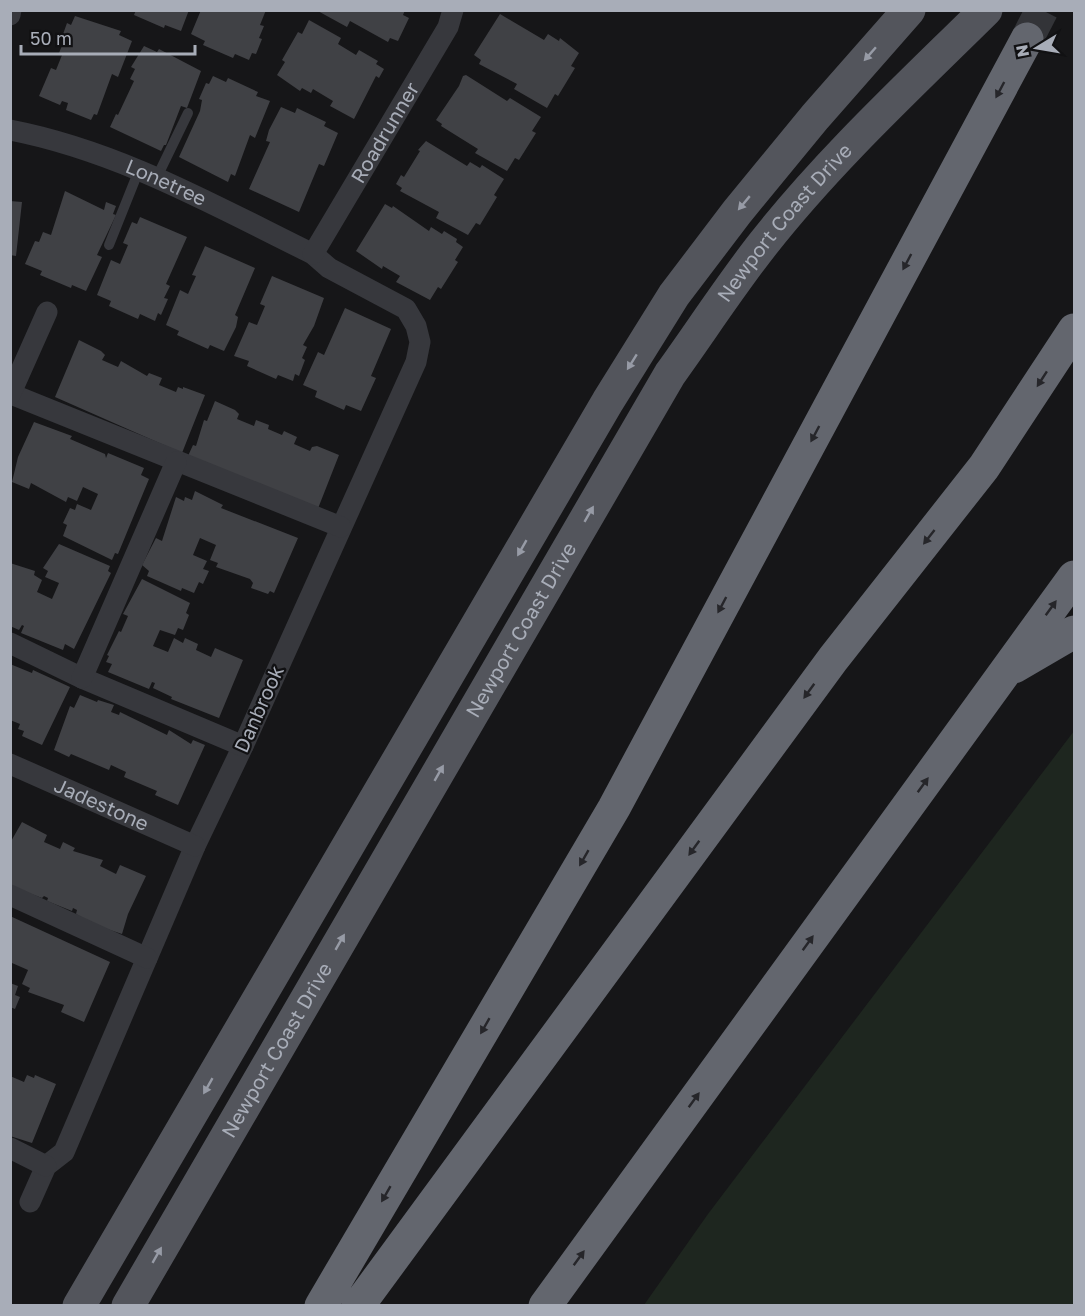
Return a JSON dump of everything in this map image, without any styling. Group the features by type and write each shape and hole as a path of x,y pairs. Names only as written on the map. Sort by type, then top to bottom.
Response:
{"highway":[{"path":"321,1305 614,808 1027,39"},
{"path":"358,1305 832,659 984,467 1074,330"},
{"path":"545,1305 1074,577"},
{"path":"1004,673 1074,632"}],"main road":[{"name":"Newport Coast Drive","path":"79,1305 608,401 674,295 758,186 909,10"},
{"name":"Newport Coast Drive","path":"128,1305 670,374 763,244 816,183 885,110 986,10"}],"street":[{"name":"Roadrunner","path":"313,254 448,27 453,10"},
{"name":"Lonetree","path":"10,130 56,138 148,173 313,254"},
{"name":"Danbrook","path":"30,1202 46,1166 64,1152 195,846 243,746 416,362 420,342 416,326 406,309 337,273 313,254"},
{"path":"47,312 11,394 341,527"},
{"path":"82,678 176,462"},
{"path":"10,643 82,678 243,746"},
{"name":"Jadestone","path":"10,764 195,846"},
{"path":"10,895 147,958"},
{"path":"10,1148 46,1166"}],"lane":[{"path":"109,245 148,173 188,113"}],"shaded area":[{"path":"1074,731 1074,1305 644,1305 708,1214"}],"building":[{"path":"136,10 189,10 181,31 165,25 164,28 134,15"},
{"path":"201,10 266,10 260,25 264,26 259,38 262,39 256,54 252,53 249,60 235,54 233,58 203,45 205,41 191,34"},
{"path":"316,10 405,10 403,15 409,18 398,41 390,38 388,42 350,21 347,27"},
{"path":"500,14 544,40 548,34 559,41 560,38 579,53 571,66 575,68 558,96 555,94 547,108 514,89 517,84 479,64 481,60 474,55"},
{"path":"75,16 121,31 119,35 132,41 118,77 112,74 97,115 94,114 91,120 66,110 68,103 62,101 60,105 39,96 51,68 56,70 62,55 59,53 65,38 62,37 67,23 71,25"},
{"path":"309,20 341,38 338,44 356,55 359,50 378,61 376,64 384,69 379,78 376,76 354,119 330,106 333,101 313,89 311,93 302,88 300,91 277,75 285,62 282,60 298,32 302,34"},
{"path":"144,46 157,52 159,49 201,71 187,108 181,106 166,145 161,151 110,127 134,81 130,79 135,69 131,67"},
{"path":"466,75 507,101 510,98 541,117 532,131 536,133 519,160 515,158 507,171 475,153 478,149 441,126 442,124 436,120 459,86 463,76"},
{"path":"213,76 226,82 228,78 258,92 256,96 270,101 255,138 250,135 235,176 231,174 228,182 179,157 200,111 202,100 199,99 206,83 209,84"},
{"path":"281,107 295,113 297,108 326,122 324,126 338,133 324,166 319,164 299,212 249,189 270,142 266,141 269,130"},
{"path":"426,141 467,166 470,162 480,168 482,165 504,179 494,195 497,197 480,225 476,223 468,235 436,218 439,212 400,191 402,188 396,184 401,175 404,177 420,151 418,150"},
{"path":"65,191 104,210 106,202 116,206 113,214 116,215 97,255 102,257 86,291 72,285 71,288 40,275 42,271 25,264 35,241 39,242 43,232 51,235"},
{"path":"10,201 22,202 16,256 10,255"},
{"path":"385,204 392,208 393,206 429,231 431,227 442,234 444,231 457,239 456,242 463,247 455,260 458,262 441,289 438,287 430,300 396,282 400,276 383,266 382,269 356,251"},
{"path":"140,217 187,237 166,284 170,286 164,298 168,299 161,315 158,313 155,321 140,314 138,319 109,306 111,301 97,295 111,260 120,264 128,245 123,243 132,222 137,224"},
{"path":"205,246 255,268 235,315 238,317 236,327 224,351 210,345 208,349 177,335 179,331 166,325 180,290 188,294 196,276 192,275"},
{"path":"272,276 324,298 314,326 303,345 307,347 302,358 305,360 299,376 295,374 293,381 278,375 276,379 247,366 249,361 234,356 249,322 257,325 265,306 260,304"},
{"path":"345,308 391,329 371,376 376,378 361,411 346,405 344,410 315,397 317,391 303,385 318,352 324,355"},
{"path":"79,340 101,351 105,355 102,360 118,367 121,361 147,376 149,373 162,378 159,385 176,392 178,387 183,389 183,387 205,395 182,453 55,397"},
{"path":"215,401 235,410 239,414 237,419 254,426 256,420 269,425 268,429 282,435 284,431 297,437 294,444 310,451 312,447 317,446 339,455 317,511 188,456 193,445 196,446 204,420 207,421"},
{"path":"34,422 72,436 70,439 105,454 106,458 108,453 144,468 141,475 149,479 118,554 115,553 112,560 63,536 67,525 63,523 70,508 75,510 77,504 91,510 98,494 83,487 77,501 68,497 66,502 31,483 29,489 12,482 18,457"},
{"path":"195,491 223,505 221,508 298,538 274,593 270,591 268,594 251,588 253,583 250,579 216,567 218,563 210,560 216,545 200,538 193,555 207,561 203,569 209,571 203,584 199,582 194,593 182,588 181,591 147,576 149,571 142,565 156,538 162,541 176,497 184,501 185,497 192,500"},
{"path":"59,544 110,566 108,571 111,573 74,649 65,644 63,650 21,633 24,626 22,625 19,630 10,626 10,563 35,571 34,575 42,580 37,592 52,599 59,583 45,577 48,571 43,568"},
{"path":"142,579 190,603 186,613 189,615 183,630 178,628 175,635 160,630 153,646 168,652 174,638 183,643 185,638 198,644 196,650 211,657 215,648 243,660 219,718 171,699 172,697 153,688 155,683 152,682 149,689 108,672 112,664 106,662 109,656 107,655 119,631 121,632 128,616 123,614"},
{"path":"10,664 32,673 33,670 70,687 42,745 22,736 24,731 18,729 20,724 10,720"},
{"path":"80,695 97,702 98,700 114,705 111,712 119,715 120,712 167,735 169,730 191,744 193,740 205,745 178,805 155,795 157,791 124,777 126,772 111,765 109,770 71,754 69,757 54,750 70,706 74,708"},
{"path":"22,822 47,835 44,842 60,849 63,842 75,848 73,851 103,860 100,866 116,874 120,865 146,876 128,914 122,934 95,925 76,914 77,910 73,908 72,911 47,901 48,898 44,896 42,898 10,886 10,843"},
{"path":"10,916 110,962 84,1022 61,1012 64,1005 28,992 30,988 22,984 28,970 12,963 10,967"},
{"path":"10,983 18,986 15,995 20,997 15,1009 10,1007"},
{"path":"27,1075 34,1078 35,1075 56,1084 32,1143 10,1136 10,1076 24,1082"}],"tunnel":[{"path":"1027,39 1042,10"}]}
